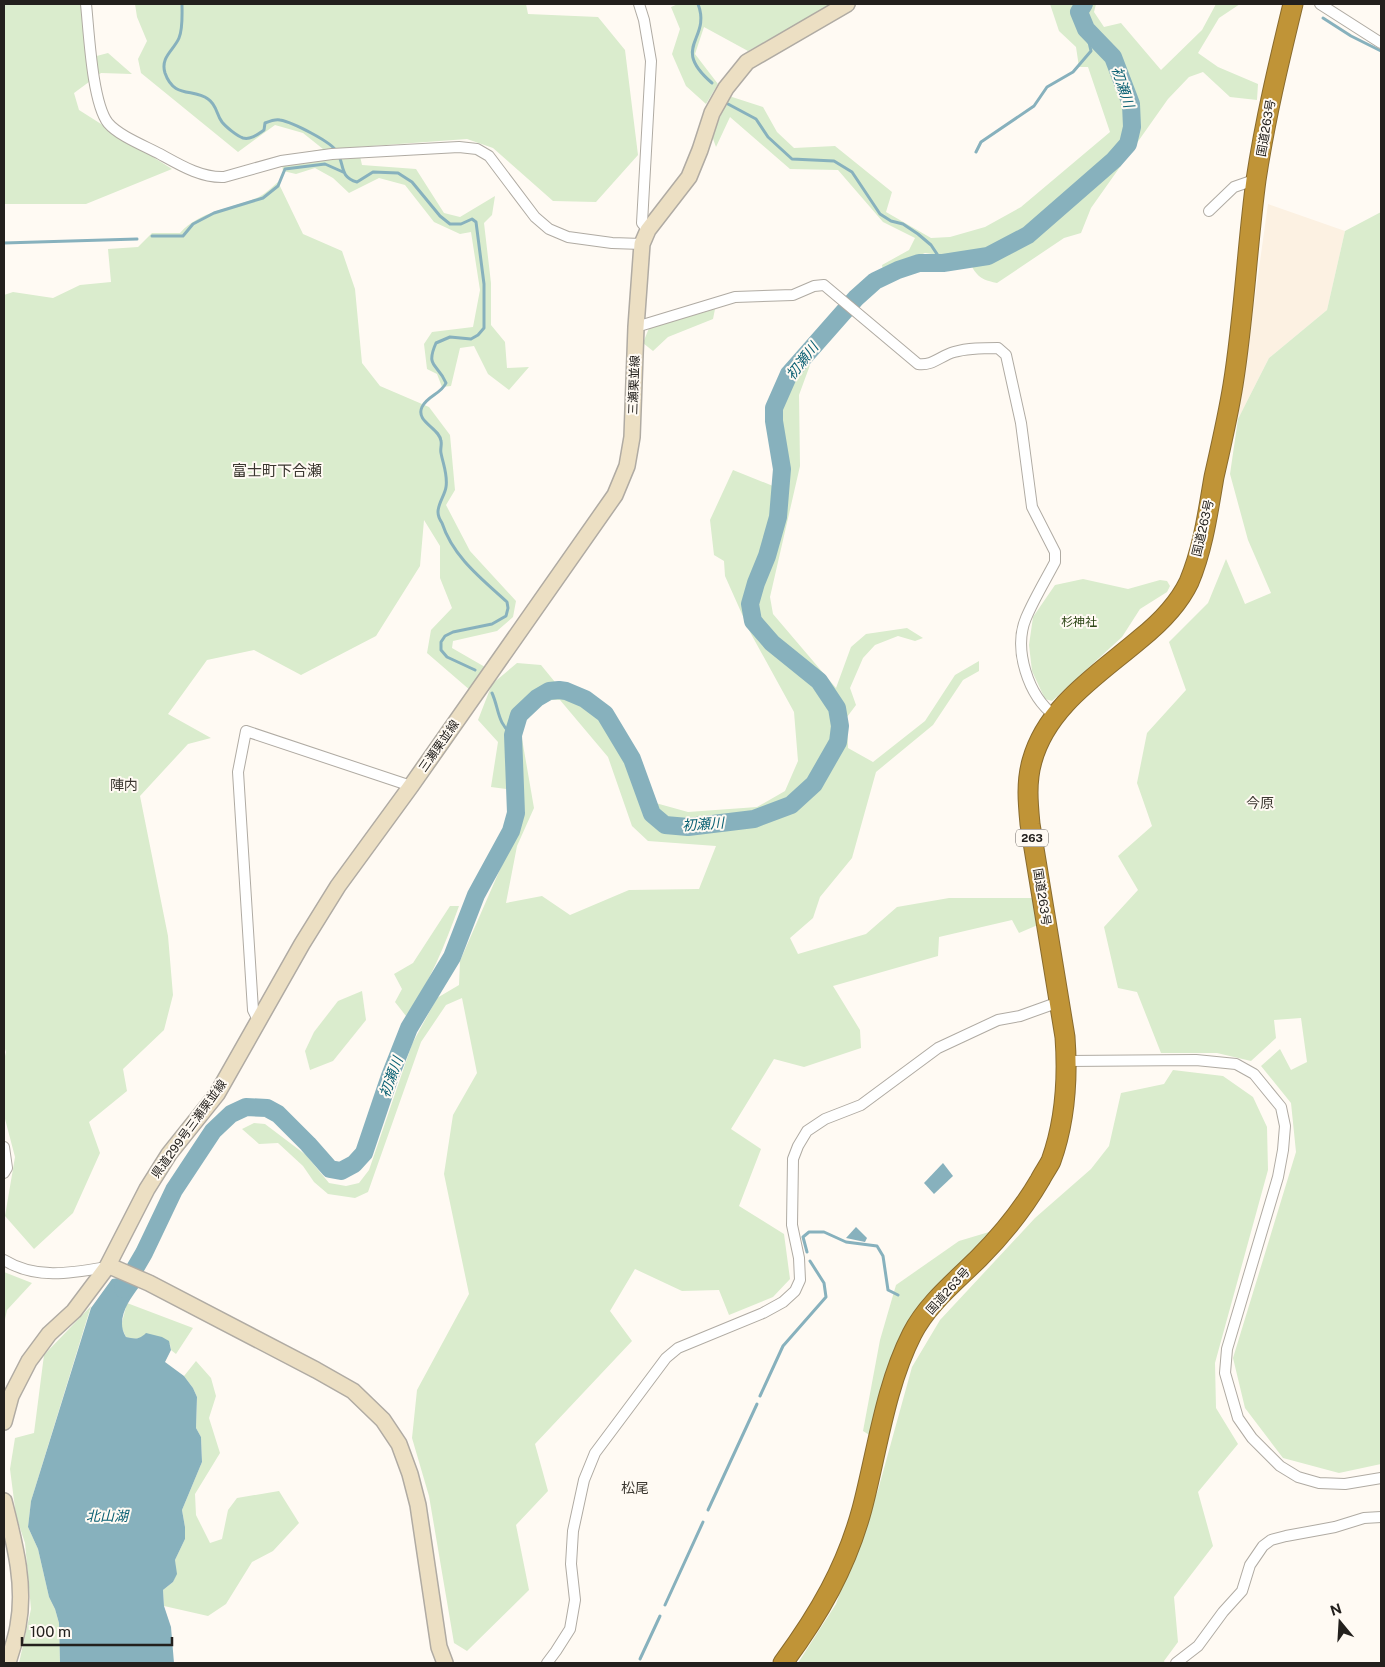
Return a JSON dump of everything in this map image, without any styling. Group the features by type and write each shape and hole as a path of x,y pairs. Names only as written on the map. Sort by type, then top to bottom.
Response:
{"highway":[{"name":"国道263号","path":"784,1663 830,1592 848,1551 861,1510 896,1373 913,1333 936,1301 1003,1234 1031,1195 1050,1162 1058,1134 1066,1082 1066,1037 1030,824 1027,794 1032,761 1044,732 1070,698 1169,613 1185,589 1194,568 1203,535 1233,384 1256,179 1270,104 1293,4"}],"main road":[{"name":"三瀬栗並線","path":"411,786 615,495 627,466 632,437 636,327 642,244 648,230 689,177 712,113 726,88 747,62 847,4"},
{"name":"県道299号三瀬栗並線","path":"4,1422 11,1396 29,1361 49,1334 74,1311 110,1267 147,1189 169,1154 217,1094 260,1022 302,944 338,886 411,786"},
{"path":"110,1267 149,1283 307,1365 353,1391 383,1420 399,1444 410,1474 416,1498 439,1647 445,1663"},
{"path":"4,1500 16,1551 20,1584 19,1625 8,1663"}],"street":[{"path":"86,4 97,97 108,123 118,131 184,168 214,177 224,177 281,161 347,152 459,147 477,149 489,156 535,217 549,229 568,237 612,243 642,244"},
{"path":"639,4 644,20 651,61 642,223 648,230"},
{"path":"1323,4 1381,43"},
{"path":"1208,211 1234,187 1256,179"},
{"path":"636,327 735,297 793,295 814,286 824,285 918,364 934,363 953,352 975,349 998,348 1006,354 1021,423 1032,507 1055,552 1055,562 1025,619 1021,649 1028,680 1046,709 1055,716"},
{"path":"260,1022 253,1010 238,772 246,731 411,786"},
{"path":"546,1663 570,1628 575,1600 571,1564 573,1531 584,1480 595,1453 666,1358 678,1348 763,1313 783,1302 795,1291 800,1280 799,1258 792,1225 793,1159 798,1146 808,1131 825,1119 861,1105 938,1048 998,1020 1020,1016 1059,1002"},
{"path":"1067,1061 1196,1060 1236,1064 1254,1074 1276,1099 1281,1107 1285,1126 1283,1150 1278,1177 1227,1349 1225,1374 1227,1382 1238,1418 1252,1438 1280,1466 1298,1477 1319,1483 1345,1484 1381,1478"},
{"path":"4,1147 7,1168 4,1173"},
{"path":"4,1260 32,1272 65,1274 110,1267"},
{"path":"1176,1663 1198,1646 1223,1612 1242,1591 1250,1565 1262,1546 1271,1540 1286,1536 1335,1527 1364,1518 1381,1517"}],"shaded area":[{"path":"1268,204 1345,231 1327,310 1269,358 1238,419"}],"green space":[{"path":"4,4 82,4 89,58 108,53 132,74 101,73 74,93 79,110 172,169 86,204 4,204"},
{"path":"135,4 526,4 528,14 598,17 625,50 638,155 596,202 553,201 493,148 467,139 358,147 362,165 416,169 444,213 460,217 495,196 492,215 484,223 491,283 491,325 505,342 507,368 529,367 509,390 488,374 474,346 460,348 451,386 442,387 437,374 427,369 424,344 432,332 473,327 480,290 471,232 460,234 434,222 405,185 379,178 349,193 333,178 315,168 296,174 283,171 281,157 323,149 303,133 275,125 238,152 141,73 138,59 147,41 137,17"},
{"path":"678,4 833,4 748,51 704,27 695,54 718,84 706,104 686,86 672,54 680,29 671,7"},
{"path":"1050,4 1096,4 1094,12 1104,27 1121,23 1161,70 1202,30 1216,4 1240,4 1219,18 1198,53 1218,67 1258,84 1257,100 1230,97 1203,72 1189,77 1168,99 1091,208 1081,233 1064,238 997,283 980,277 971,265 966,253 946,256 925,253 883,270 882,265 909,250 915,238 883,222 838,170 790,169 730,117 716,147 712,136 729,96 763,107 777,132 794,148 835,146 892,192 886,212 931,238 950,237 985,227 1021,207 1110,132 1088,67 1079,67 1076,47 1059,31"},
{"path":"278,182 303,234 342,251 355,289 362,363 380,386 429,407 450,435 455,490 446,505 470,551 516,601 513,617 497,631 453,641 452,648 485,667 471,691 427,653 431,630 452,608 440,578 440,546 424,520 420,566 376,636 301,675 254,650 207,660 168,714 211,738 188,744 140,796 168,936 173,995 164,1030 123,1069 127,1091 89,1122 100,1153 73,1213 34,1249 5,1216 15,1157 4,1115 4,1060 6,1052 4,1046 4,295 13,292 53,298 80,285 111,282 108,249 138,247 152,233 180,233 197,219 259,197"},
{"path":"1381,212 1381,1464 1339,1473 1283,1458 1245,1408 1233,1358 1296,1152 1291,1103 1261,1066 1280,1049 1291,1070 1307,1062 1301,1018 1274,1020 1276,1038 1251,1061 1217,1053 1161,1053 1137,992 1118,988 1104,927 1138,890 1118,856 1152,826 1137,783 1147,733 1186,690 1169,642 1208,603 1226,559 1245,604 1271,593 1248,540 1230,474 1238,419 1269,358 1327,310 1345,231"},
{"path":"715,309 713,319 668,337 653,351 643,343 649,328"},
{"path":"810,365 799,395 800,466 770,597 773,614 836,688 851,647 866,634 907,628 923,638 915,641 898,636 875,645 863,658 850,688 856,705 847,717 848,748 873,762 925,721 955,675 979,661 979,671 963,680 933,725 876,772 852,858 820,897 813,918 790,938 798,954 866,934 897,907 949,898 1037,898 1040,924 1019,933 1012,920 939,937 938,956 833,986 860,1030 861,1048 804,1067 774,1059 731,1129 761,1149 739,1206 784,1234 790,1279 773,1297 729,1315 719,1290 682,1291 635,1269 610,1311 632,1341 535,1444 548,1491 516,1525 529,1590 467,1651 454,1643 429,1496 412,1438 417,1390 469,1294 444,1174 453,1115 477,1073 462,998 446,1005 421,1042 368,1192 355,1198 328,1194 314,1182 303,1166 278,1143 259,1144 242,1129 254,1123 265,1124 306,1155 329,1183 346,1186 359,1183 369,1170 412,1044 437,998 459,985 460,961 525,812 520,791 491,787 498,742 478,720 492,684 517,663 541,665 559,687 613,720 641,775 652,802 688,812 757,807 785,791 798,761 794,712 750,632 725,576 724,561 714,555 710,520 733,470 773,486 785,485 786,442 779,409 793,377","holes":["548,700 560,700 608,757 632,826 648,841 716,846 699,889 629,890 570,915 542,896 506,903 517,846 534,808 521,733 529,713"]},
{"name":"杉神社","path":"1083,579 1128,589 1160,580 1167,581 1170,586 1167,592 1140,609 1122,637 1052,701 1045,699 1032,671 1029,645 1033,617 1055,585"},
{"path":"450,906 459,906 430,977 406,1016 395,1002 402,989 394,974 413,963"},
{"path":"362,991 366,1020 333,1061 310,1070 305,1051 314,1032 338,1001"},
{"path":"1173,1070 1223,1076 1253,1097 1267,1127 1268,1170 1215,1363 1216,1408 1238,1444 1198,1492 1213,1546 1174,1597 1178,1642 1164,1661 1165,1663 798,1663 836,1604 878,1490 912,1367 940,1320 1035,1218 1091,1169 1109,1146 1121,1093 1164,1084"},
{"path":"999,1229 923,1302 871,1436 863,1431 880,1340 896,1285 959,1241"},
{"path":"4,1272 32,1283 7,1310 4,1324"},
{"path":"127,1303 193,1328 176,1354 171,1350 170,1344 126,1337 121,1326"},
{"path":"91,1306 31,1501 28,1527 38,1549 49,1597 59,1623 60,1663 19,1663 31,1609 25,1543 16,1516 10,1469 15,1438 34,1433 44,1355"},
{"path":"196,1361 211,1378 216,1396 209,1418 220,1453 195,1494 196,1515 210,1543 222,1539 228,1510 237,1498 279,1491 299,1523 273,1551 252,1562 226,1604 208,1616 164,1606 163,1590 173,1582 176,1574 175,1560 185,1539 182,1510 202,1462 201,1437 196,1428 197,1397 184,1376"}],"water":[{"path":"943,1163 953,1176 934,1194 924,1183"},
{"path":"856,1227 867,1238 865,1242 846,1238"},
{"name":"北山湖","path":"118,1278 139,1287 131,1298 123,1317 123,1331 126,1337 137,1338 146,1333 169,1341 171,1350 165,1362 184,1376 197,1397 196,1428 201,1437 202,1462 182,1510 185,1539 175,1560 177,1574 173,1582 163,1590 164,1606 171,1627 174,1663 60,1663 59,1623 49,1597 38,1549 28,1527 31,1501 91,1308 112,1279"}],"waterway":[{"path":"182,4 180,34 164,62 165,73 173,86 179,90 202,96 211,101 222,122 229,129 243,138 249,138 264,130 265,123 271,121 280,120 302,128 334,148 345,174 351,180 357,182 373,172 398,173 412,182 440,216 450,224 461,224 472,219 476,222 484,284 484,328 471,339 450,337 436,343 432,361 446,383 441,390 424,403 421,412 422,417 437,432 441,441 446,483 438,509 439,518 453,546 469,567 507,602 506,616 492,624 453,632 445,636 441,642 441,650 447,657 475,670"},
{"path":"698,4 701,16 700,26 692,51 694,60 700,70 712,83"},
{"name":"初瀬川","path":"123,1289 144,1253 174,1190 213,1131 231,1114 246,1107 267,1108 278,1114 330,1169 341,1171 354,1164 364,1153 390,1076 409,1028 452,957 476,895 511,831 516,813 513,735 519,715 537,698 549,691 566,691 585,699 605,714 632,759 652,814 665,825 688,827 754,819 791,805 814,784 838,742 840,726 837,708 819,681 772,643 753,621 750,604 778,517 782,469 774,421 774,408 789,374 856,298 875,281 919,263 943,263 988,256 1028,235 1114,160 1128,144 1132,127 1131,104 1113,57 1086,29 1079,12 1084,4"},
{"path":"1323,18 1351,36 1381,51"},
{"path":"976,152 981,142 1034,106 1047,87 1073,72 1091,51 1086,29"},
{"path":"728,104 756,119 768,137 792,159 834,161 852,172 880,214 891,221 903,224 918,234 931,245 943,263"},
{"path":"152,236 183,236 193,224 214,213 263,198 278,186 285,169 325,164 343,172"},
{"path":"4,243 137,239"},
{"path":"492,693 501,721 513,735"},
{"path":"807,1252 803,1237 809,1232 824,1232 846,1242 877,1246 883,1256 888,1290 898,1295"},
{"path":"760,1396 783,1346 826,1297 824,1283 810,1261"},
{"path":"708,1510 757,1404"},
{"path":"665,1605 703,1522"},
{"path":"640,1659 660,1616"}],"district":[{"name":"富士町下合瀬","path":"277,470"},
{"name":"陣内","path":"124,785"},
{"name":"今原","path":"1260,803"},
{"name":"松尾","path":"635,1488"}]}
